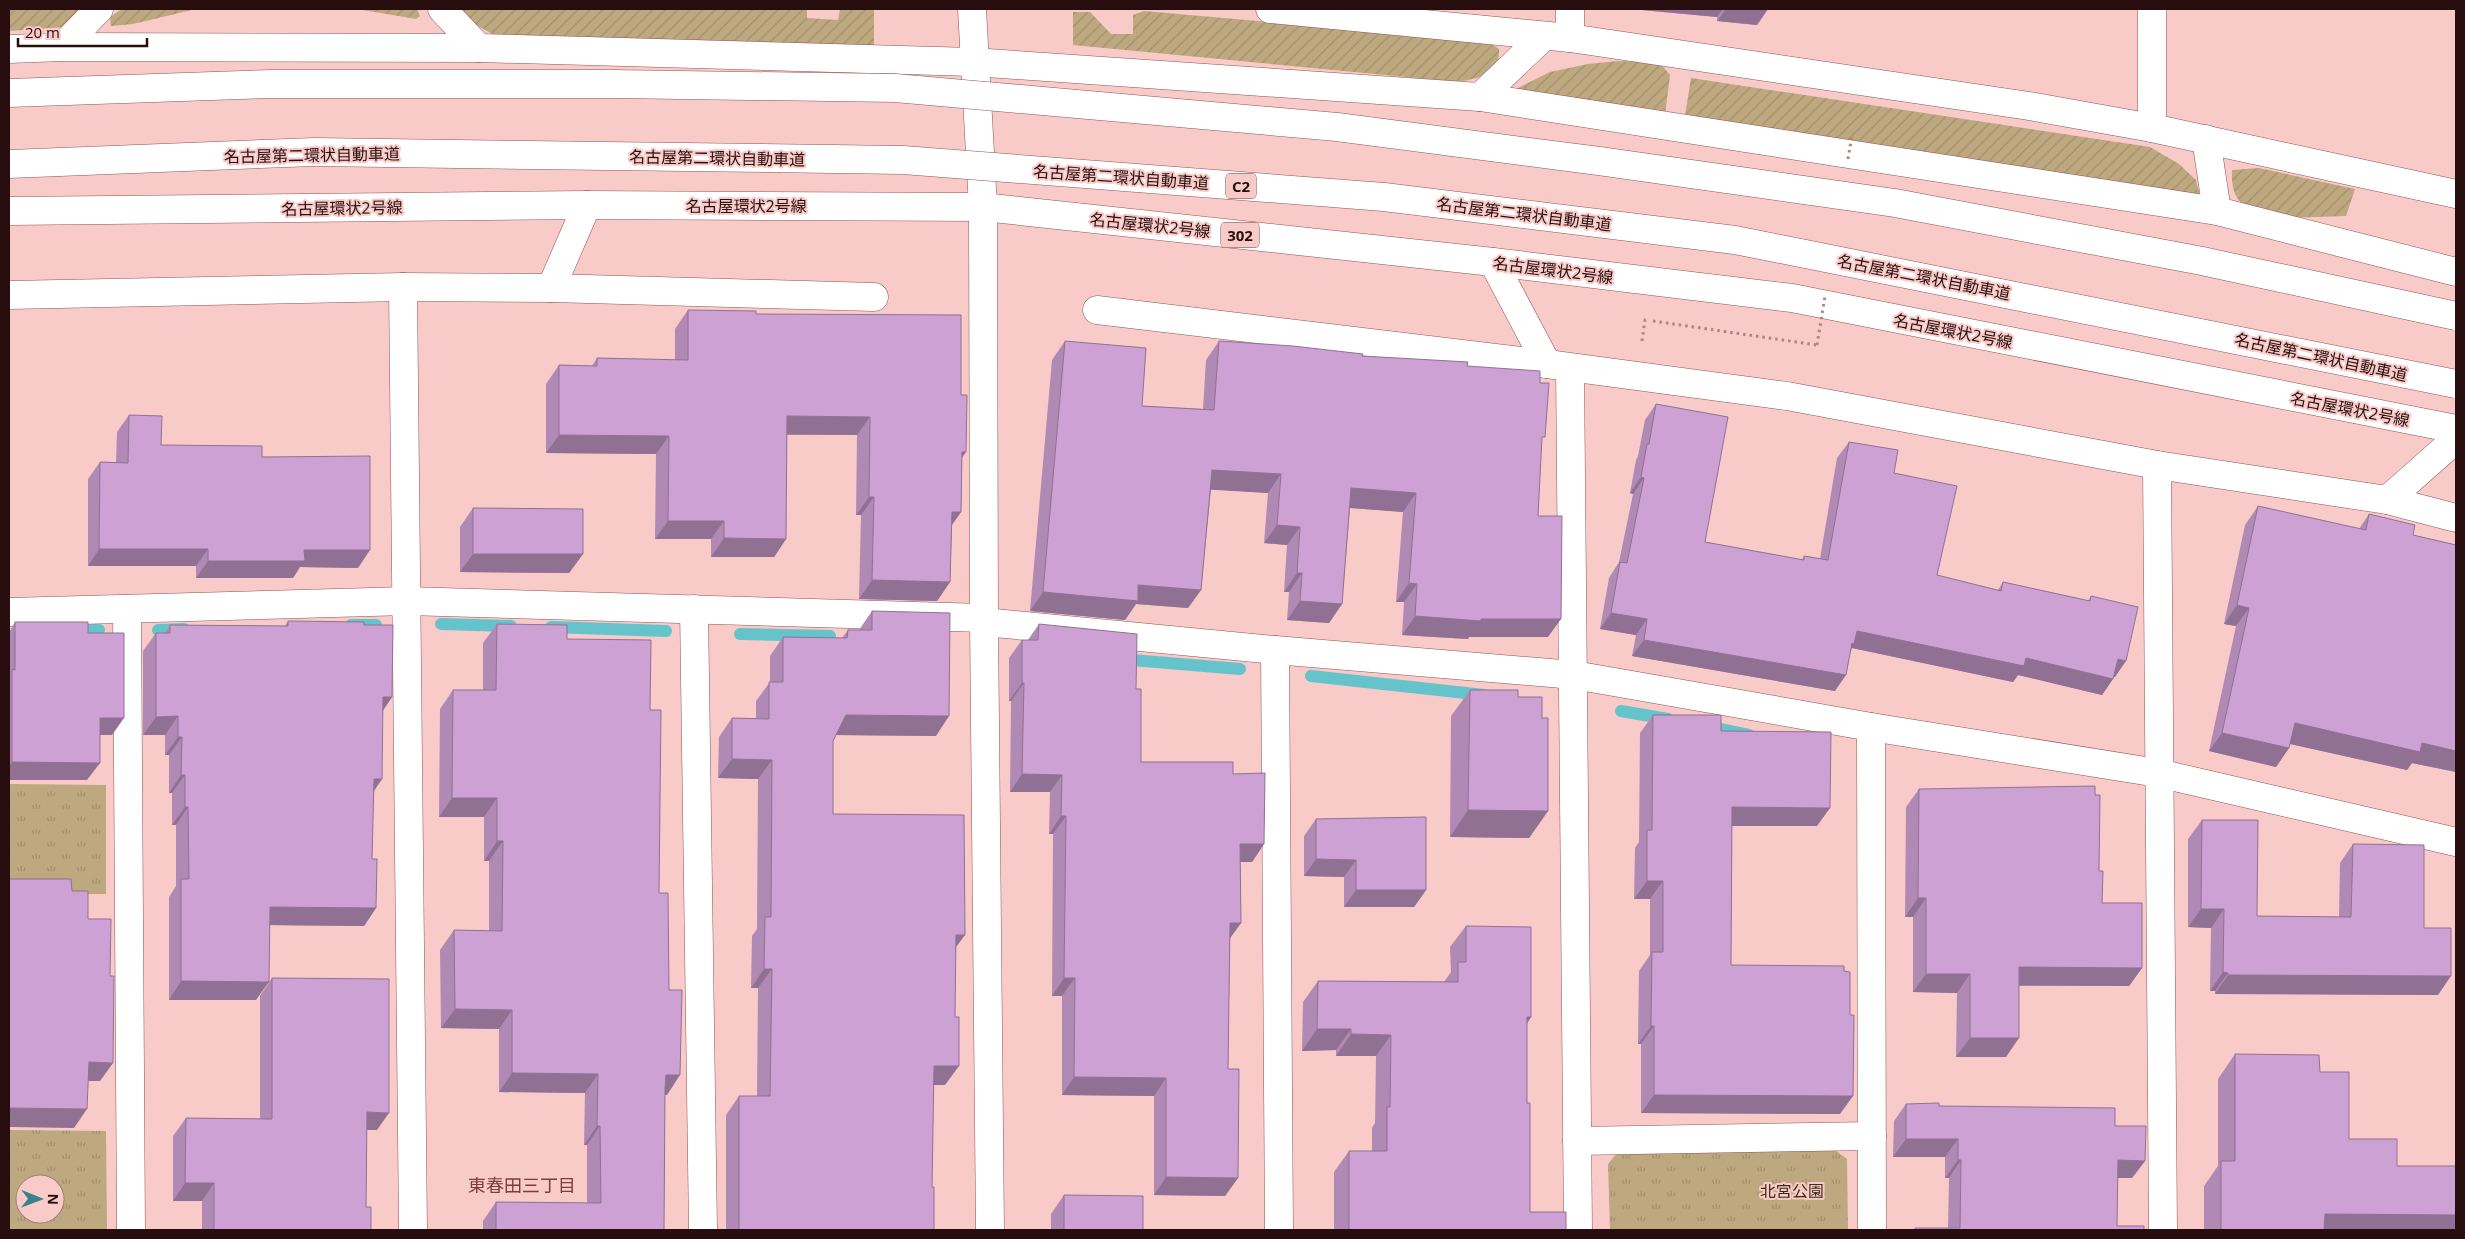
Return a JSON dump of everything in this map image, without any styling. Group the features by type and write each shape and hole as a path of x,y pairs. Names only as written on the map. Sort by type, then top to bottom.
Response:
{"main road":[{"path":"62,46 99,9"},
{"path":"442,9 479,48"},
{"path":"972,9 973,62 984,206 984,620 990,1230"},
{"path":"1270,9 1570,38 2029,106 2206,139 2456,194"},
{"path":"1570,9 1570,38"},
{"path":"2152,9 2152,128"},
{"path":"1480,97 1543,36"},
{"path":"9,49 62,46 479,48 973,62 1480,97 2216,211 2456,272"},
{"path":"9,93 272,84 895,88 1337,127 1599,161 1895,203 2202,261 2456,316"},
{"path":"2206,139 2216,211"},
{"name":"名古屋第二環状自動車道","path":"9,164 314,152 904,160 1384,197 1735,240 2456,384"},
{"path":"551,288 586,206"},
{"name":"名古屋環状2号線","path":"9,211 586,206 984,206 1493,262 1792,298 2456,429"},
{"path":"1493,262 1559,366 1574,674 1578,1230"},
{"path":"403,287 413,1230"},
{"path":"9,295 403,287 551,288 874,298"},
{"path":"1097,310 1559,366 1787,396 2157,465 2388,500 2456,518"},
{"path":"2388,500 2456,439"},
{"path":"2157,465 2163,1230"},
{"path":"9,612 407,601 984,620 1276,650 1574,674 1871,727 2158,774 2456,842"},
{"path":"128,609 131,1230"},
{"path":"694,609 703,1230"},
{"path":"1276,650 1279,1230"},
{"path":"1871,727 1872,1230"},
{"path":"1577,1140 1872,1136"}],"path":[{"path":"1645,320 1816,345"}],"green space":[{"path":"9,9 84,9 66,27 9,31"},
{"path":"122,9 196,9 133,24 111,26 110,17"},
{"path":"357,9 417,9 420,16 416,19"},
{"path":"460,9 807,9 807,18 838,20 840,9 874,9 874,47 494,35 464,18"},
{"path":"1144,11 1487,41 1499,49 1499,58 1493,70 1488,74 1459,82 1073,45 1073,12 1090,12 1111,34 1133,34 1133,15"},
{"path":"1618,61 1660,63 1670,75 1664,123 1516,89 1550,72 1588,64"},
{"path":"1691,78 2150,147 2179,164 2196,180 2202,205 1683,128"},
{"path":"2259,168 2355,189 2346,216 2259,219 2241,203 2235,193 2232,170"},
{"path":"9,784 106,785 106,894 9,894"},
{"path":"9,1130 106,1131 107,1230 9,1230"},
{"name":"北宮公園","path":"1835,1150 1847,1159 1848,1230 1610,1230 1608,1164 1617,1153"}],"building":[{"path":"688,310 756,311 756,314 961,315 961,395 967,395 966,452 962,452 961,512 952,512 950,582 872,580 874,497 869,497 870,417 787,416 786,539 724,538 724,521 668,521 669,436 559,435 559,365 597,366 597,358 688,360"},
{"path":"1065,341 1146,348 1142,406 1214,410 1219,341 1293,346 1363,354 1362,356 1468,362 1467,366 1540,371 1540,383 1549,383 1545,437 1542,437 1538,516 1562,516 1561,619 1481,619 1481,621 1415,616 1417,584 1409,583 1416,493 1351,488 1342,604 1300,601 1302,573 1297,573 1300,527 1277,525 1281,474 1212,470 1201,590 1138,585 1138,601 1043,592"},
{"path":"1656,404 1728,417 1705,542 1804,560 1804,556 1828,560 1849,442 1898,450 1894,473 1957,486 1937,575 2001,591 2003,582 2090,601 2091,596 2138,607 2126,661 2118,659 2113,679 2026,658 2024,666 1857,631 1854,644 1852,643 1846,675 1644,640 1647,619 1611,613 1620,562 1627,563 1644,478 1641,477 1647,444 1649,444"},
{"path":"129,415 162,416 161,445 262,446 262,457 370,456 370,550 304,550 305,561 208,561 208,549 99,549 100,462 128,463"},
{"path":"2258,506 2366,530 2369,514 2415,525 2413,535 2456,545 2456,751 2422,743 2420,752 2295,723 2289,748 2222,733 2249,608 2237,605"},
{"path":"473,508 583,509 583,554 473,554"},
{"path":"872,611 950,613 949,716 846,715 833,741 833,814 964,815 965,935 956,935 955,1017 959,1017 959,1066 934,1066 932,1187 934,1187 934,1230 739,1230 739,1096 770,1096 772,969 764,969 765,917 771,917 772,760 732,759 732,718 769,719 769,682 783,682 783,637 847,638 848,630 872,630"},
{"path":"288,621 364,622 364,625 393,625 392,697 383,697 382,779 374,779 372,859 377,859 376,908 270,907 269,982 181,981 181,879 189,879 188,807 185,807 185,775 181,775 182,737 178,737 178,716 156,717 156,633 170,633 170,625 288,626"},
{"path":"15,622 88,622 88,633 124,633 124,718 100,718 100,763 12,762 12,669 15,670"},
{"path":"497,624 567,625 567,639 651,640 650,710 661,710 659,893 668,893 669,990 682,990 680,1075 666,1075 664,1230 496,1230 496,1202 601,1203 600,1126 597,1126 598,1074 512,1073 512,1010 455,1009 454,930 502,931 503,841 497,841 497,798 452,798 453,690 496,690"},
{"path":"1039,624 1137,634 1136,689 1141,689 1141,762 1233,762 1233,774 1265,773 1264,844 1240,844 1241,923 1230,923 1228,1069 1239,1069 1238,1178 1166,1177 1166,1078 1074,1077 1075,978 1064,978 1066,816 1061,816 1062,775 1022,774 1024,683 1022,683 1022,640 1038,640"},
{"path":"1470,690 1518,690 1518,697 1542,697 1542,718 1548,718 1548,811 1468,810"},
{"path":"1653,715 1721,715 1721,731 1831,732 1830,808 1732,807 1731,965 1844,966 1844,971 1850,972 1850,1015 1854,1015 1853,1096 1654,1095 1654,1026 1651,1026 1652,952 1663,952 1663,881 1647,881 1647,830 1652,830"},
{"path":"2095,786 2095,795 2100,795 2099,871 2103,871 2102,903 2142,903 2142,968 2019,967 2019,1038 1970,1038 1970,974 1926,974 1926,898 1918,898 1919,789"},
{"path":"1426,817 1426,890 1356,890 1356,860 1316,859 1316,819"},
{"path":"2202,820 2258,820 2257,916 2351,917 2353,844 2424,845 2424,928 2451,928 2451,976 2228,975 2228,973 2223,972 2224,909 2201,909"},
{"path":"9,879 71,879 72,891 88,891 88,919 111,919 110,976 114,976 113,1063 89,1062 87,1109 9,1108"},
{"path":"1466,926 1531,927 1531,1017 1527,1017 1527,1103 1530,1103 1530,1212 1566,1212 1566,1230 1349,1230 1349,1151 1387,1151 1387,1107 1390,1107 1391,1035 1351,1034 1351,1029 1317,1029 1318,981 1458,982 1458,962 1466,962"},
{"path":"272,978 389,979 389,1113 367,1112 366,1207 371,1207 371,1230 214,1230 214,1183 185,1183 186,1118 272,1119"},
{"path":"2235,1054 2319,1055 2320,1072 2349,1072 2349,1139 2397,1139 2397,1166 2456,1166 2456,1215 2325,1214 2324,1230 2221,1230 2221,1161 2235,1161"},
{"path":"1939,1103 1939,1106 2115,1108 2115,1126 2146,1126 2145,1161 2118,1160 2117,1226 2144,1226 2144,1230 1915,1230 1915,1228 1960,1228 1961,1160 1958,1160 1958,1139 1906,1139 1906,1104"},
{"path":"1064,1195 1143,1196 1143,1230 1064,1230"}],"waterway":[{"path":"441,624 511,626"},
{"path":"351,625 376,625"},
{"path":"551,627 666,631"},
{"path":"158,630 184,629"},
{"path":"72,631 99,630"},
{"path":"740,634 830,636"},
{"path":"1120,659 1240,669"},
{"path":"1311,676 1484,695"},
{"path":"1621,711 1668,719"},
{"path":"1705,726 1749,735"}],"district":[{"name":"東春田三丁目","path":"522,1185"}]}
